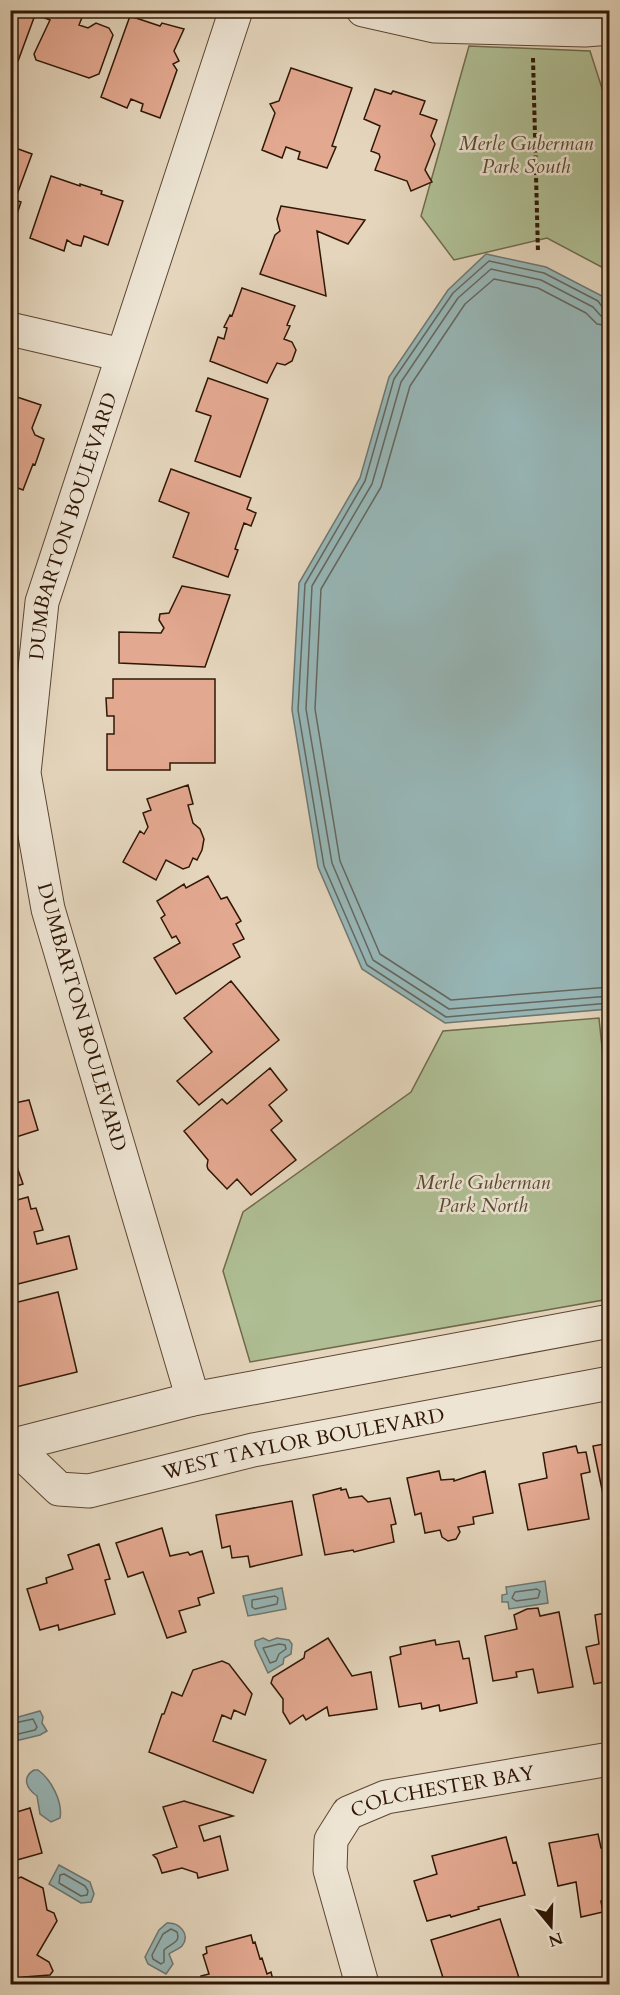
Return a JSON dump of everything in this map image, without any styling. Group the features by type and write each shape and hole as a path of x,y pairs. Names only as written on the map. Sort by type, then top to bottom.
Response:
{"street":[{"name":"DUMBARTON BOULEVARD","path":"193,1399 48,909 24,773 42,602 236,10"},
{"path":"363,10 434,26 585,30 609,28"},
{"path":"10,329 122,355"},
{"name":"WEST TAYLOR BOULEVARD","path":"12,1446 193,1399 609,1321"},
{"name":"WEST TAYLOR BOULEVARD","path":"12,1446 59,1489 89,1491 253,1450 609,1383"},
{"name":"COLCHESTER BAY","path":"363,1984 330,1870 331,1840 348,1813 386,1797 609,1759"}],"path":[{"path":"532,48 538,253"}],"green space":[{"name":"Merle Guberman Park South","path":"469,46 590,51 609,110 609,271 547,238 454,260 421,216"},
{"name":"Merle Guberman Park North","path":"599,1018 610,1126 609,1299 250,1362 223,1271 243,1212 411,1092 443,1031"}],"water":[{"path":"486,254 546,267 604,297 609,309 609,1009 445,1023 362,969 318,867 292,710 299,583 360,478 389,377 448,290"},
{"path":"545,1581 548,1603 509,1609 508,1602 502,1602 502,1595 507,1594 506,1587"},
{"path":"282,1588 286,1609 248,1616 243,1596"},
{"path":"263,1638 269,1641 277,1638 289,1640 292,1644 291,1654 284,1658 283,1664 268,1673 255,1645 255,1641"},
{"path":"40,1711 43,1717 42,1723 47,1731 11,1742 11,1719"},
{"path":"34,1770 43,1774 58,1798 60,1818 51,1822 40,1814 37,1796 30,1790 27,1783 28,1776"},
{"path":"59,1865 90,1882 94,1894 91,1902 81,1903 49,1884"},
{"path":"167,1923 176,1924 185,1937 182,1946 169,1954 173,1964 166,1974 148,1964 145,1957 159,1930"}],"building":[{"path":"10,10 39,10 18,61 10,59"},
{"path":"48,10 85,10 79,25 88,28 96,23 109,28 113,35 99,74 89,78 36,60 34,54 50,20 45,18"},
{"path":"130,16 160,26 162,23 184,29 174,51 179,61 173,64 177,70 160,118 141,111 143,104 131,99 127,108 101,97"},
{"path":"291,68 352,88 332,146 336,147 327,168 298,159 300,152 286,147 282,158 262,150 275,113 270,104 279,101"},
{"path":"375,89 391,94 393,91 425,101 420,114 437,120 431,136 435,144 425,170 432,182 411,191 407,181 375,170 380,157 379,154 371,151 380,126 364,119"},
{"path":"10,146 32,154 15,200 21,202 13,226 10,225"},
{"path":"51,176 102,191 101,194 123,201 108,245 84,236 81,246 67,240 64,251 30,238"},
{"path":"281,206 365,220 348,244 317,231 326,296 260,274 275,235 280,231 277,219"},
{"path":"242,288 295,306 284,339 292,342 296,350 292,361 285,365 277,363 267,383 210,361 218,337 224,339 227,328 224,327 230,315 232,316"},
{"path":"208,378 268,399 240,477 195,461 211,416 196,411"},
{"path":"14,396 41,405 32,428 35,435 44,439 23,490 10,485 10,403"},
{"path":"171,469 251,498 247,509 256,513 251,526 244,523 235,549 238,550 228,577 173,557 189,513 159,501"},
{"path":"182,586 230,595 205,667 119,663 119,632 161,633 164,628 159,620 160,614 169,613"},
{"path":"113,679 215,679 215,763 170,763 170,770 107,770 107,734 114,734 114,716 107,716 106,698 113,698"},
{"path":"188,785 193,804 188,805 193,823 200,829 204,839 197,860 193,858 189,867 183,869 166,860 156,880 123,862 140,831 144,834 148,827 143,813 151,810 147,799"},
{"path":"208,876 221,899 227,897 241,921 236,924 244,939 233,944 240,957 176,994 154,958 180,943 176,936 172,938 161,918 165,915 157,901 184,884 186,888"},
{"path":"231,981 279,1040 199,1105 177,1081 212,1052 184,1018"},
{"path":"270,1068 287,1090 269,1105 282,1121 271,1130 296,1160 251,1195 237,1179 227,1189 208,1169 208,1160 184,1131 222,1099 227,1104"},
{"path":"29,1100 38,1130 10,1139 10,1104"},
{"path":"10,1153 14,1168 17,1167 23,1184 10,1188"},
{"path":"28,1197 31,1209 36,1208 43,1230 34,1232 37,1244 69,1236 77,1269 10,1286 10,1202"},
{"path":"58,1292 77,1372 12,1388 10,1304"},
{"path":"610,1443 610,1528 593,1446"},
{"path":"576,1446 578,1453 586,1452 590,1472 581,1474 589,1519 528,1530 519,1484 547,1478 543,1453"},
{"path":"439,1471 441,1480 454,1479 454,1481 485,1471 493,1513 473,1517 474,1524 458,1527 460,1532 456,1539 448,1541 442,1537 440,1530 425,1533 421,1513 415,1515 407,1478"},
{"path":"341,1488 341,1490 346,1489 349,1498 362,1496 368,1502 390,1498 396,1524 391,1525 394,1542 354,1552 353,1550 325,1555 313,1495"},
{"path":"292,1501 302,1555 250,1567 248,1556 232,1558 230,1546 222,1548 216,1515"},
{"path":"162,1528 170,1556 188,1552 190,1555 202,1551 214,1593 198,1598 200,1605 179,1611 186,1632 167,1638 143,1572 128,1577 116,1543"},
{"path":"99,1544 110,1579 105,1580 115,1614 59,1630 58,1625 40,1630 27,1589 47,1583 46,1578 73,1569 68,1555"},
{"path":"538,1608 540,1616 559,1612 573,1687 538,1693 533,1669 516,1672 517,1677 493,1681 485,1636 517,1629 514,1615 527,1609"},
{"path":"610,1612 610,1681 594,1684 586,1647 599,1644 595,1615"},
{"path":"328,1638 352,1676 371,1672 377,1709 329,1716 327,1707 306,1720 303,1715 290,1724 283,1712 283,1699 271,1683 273,1677 304,1658 305,1652"},
{"path":"435,1640 436,1645 459,1641 463,1659 469,1658 477,1703 440,1711 439,1705 422,1709 421,1703 399,1707 390,1657 401,1654 400,1647"},
{"path":"222,1661 229,1664 252,1694 245,1715 234,1710 231,1719 222,1715 213,1741 266,1760 253,1793 149,1752 172,1692 182,1696 193,1670"},
{"path":"184,1801 233,1816 199,1826 204,1841 220,1836 228,1870 198,1878 197,1873 182,1868 162,1873 153,1855 177,1847 163,1807"},
{"path":"30,1808 42,1853 10,1862 10,1814"},
{"path":"598,1834 601,1848 610,1847 610,1899 601,1901 603,1912 581,1917 576,1882 558,1886 549,1843"},
{"path":"506,1837 525,1895 478,1907 479,1909 451,1917 450,1915 427,1921 414,1881 437,1874 432,1856"},
{"path":"21,1877 43,1888 47,1910 54,1913 57,1921 37,1955 49,1962 53,1971 50,1975 24,1977 10,1982 10,1901 12,1901 10,1886 13,1880"},
{"path":"500,1919 521,1984 445,1984 431,1940"},
{"path":"251,1935 267,1974 271,1972 274,1984 203,1984 201,1976 209,1974 203,1955 207,1953 206,1947"}]}
